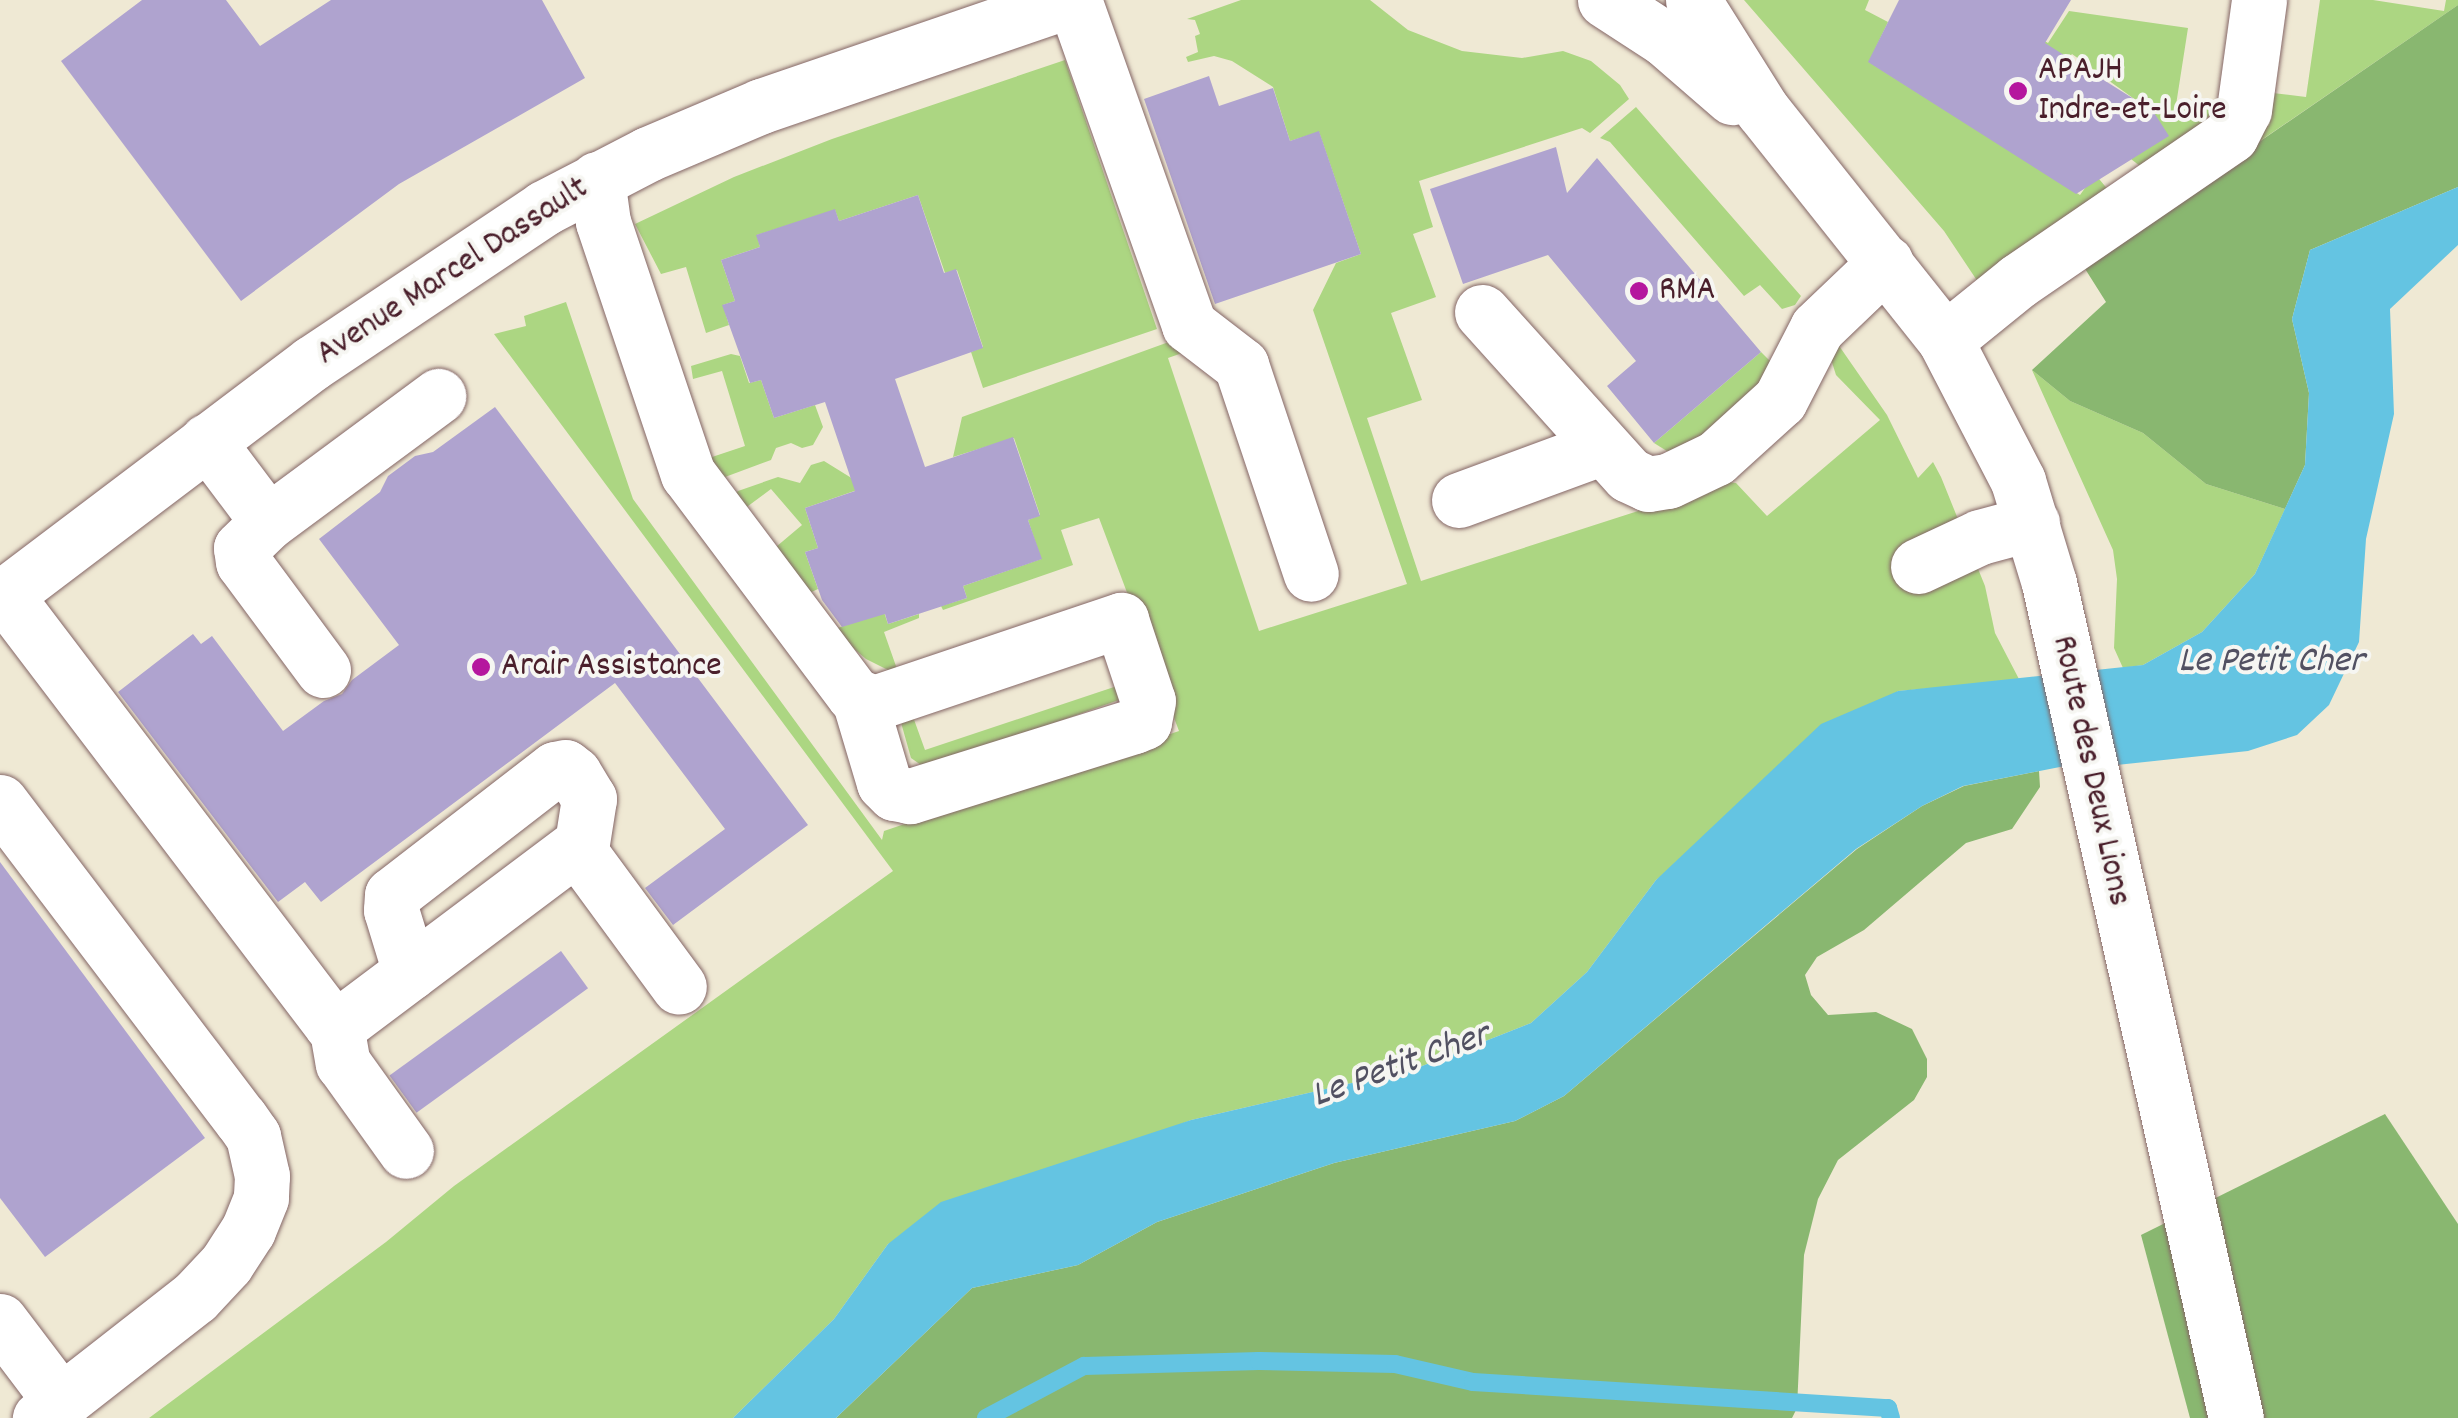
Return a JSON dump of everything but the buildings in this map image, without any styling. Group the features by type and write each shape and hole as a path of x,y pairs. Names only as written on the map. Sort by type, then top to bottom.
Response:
{"street":[{"name":"Avenue Marcel Dassault","path":"3,597 399,301 488,242 597,179 796,93 1072,0"},
{"path":"1072,0 1189,326 1241,365 1311,574"},
{"name":"Route des Deux Lions","path":"1605,0 1630,12 1700,67 1816,180"},
{"name":"Route des Deux Lions","path":"1693,0 1720,48 1816,180 1886,262 1945,340 1999,437 2032,522 2062,640 2236,1418"},
{"path":"1945,340 2018,281 2232,135 2244,110 2259,0"},
{"path":"597,179 603,222 688,474 859,700 884,783 894,793 931,793 1144,722 1148,701 1122,620 874,703 859,700"},
{"path":"1482,312 1629,475 1648,484 1668,481 1716,458 1780,400 1817,328 1886,262"},
{"path":"323,670 243,562 244,542 438,396"},
{"path":"207,441 268,522"},
{"path":"1460,500 1603,448"},
{"path":"1918,566 1980,536 2032,522"},
{"path":"3,597 326,1020 336,1025"},
{"path":"336,1025 410,972 577,848 586,836 588,794 565,767 555,768 397,890 391,910 410,972"},
{"path":"0,802 241,1119 252,1136 262,1176 261,1198 248,1230 226,1264 195,1297 51,1410 0,1320"},
{"path":"577,848 679,987"},
{"path":"336,1025 343,1063 406,1151"}],"green space":[{"path":"1241,0 1370,0 1408,30 1462,51 1522,58 1563,51 1591,61 1620,85 1629,99 1590,133 1582,128 1419,181 1433,227 1413,234 1436,297 1391,313 1422,400 1367,418 1421,581 1728,482 1736,483 1767,516 1880,420 1836,375 1829,353 1835,340 1887,415 1918,478 1933,462 1985,586 1995,633 2020,681 1898,691 1656,880 1587,972 1531,1023 1417,1068 1191,1120 888,1244 834,1319 733,1418 149,1418 386,1242 454,1186 893,871 494,334 526,326 524,316 566,302 633,499 882,840 884,831 1179,731 1099,518 1061,530 1073,565 943,610 941,606 967,598 963,586 1041,559 1028,520 1040,515 1014,438 953,457 962,417 1188,335 1205,345 1168,358 1259,631 1407,584 1313,310 1336,263 1361,254 1319,132 1290,141 1273,87 1232,61 1214,56 1188,62 1186,57 1198,52 1195,36 1200,34 1195,20 1187,19"},
{"path":"1744,0 1869,0 1865,10 1888,22 1869,62 2080,195 2095,174 2109,191 1978,282 1944,231"},
{"path":"2320,0 2373,0 2444,11 2446,0 2458,0 2458,5 2164,207 2264,92 2306,97"},
{"path":"2458,5 2458,187 2310,250 2292,319 2309,393 2305,465 2285,509 2206,484 2143,433 2070,401 2032,370 2106,302 2082,264"},
{"path":"2069,11 2188,28 2176,105 2219,108 2145,170 2131,159 2155,114 2072,54 2055,75 2030,32 2048,43"},
{"path":"1065,60 1157,329 983,388 971,352 983,347 957,270 945,273 918,195 839,221 835,210 757,235 760,247 721,260 735,301 723,305 729,325 706,333 686,267 661,274 635,224 734,177 832,139"},
{"path":"1636,107 1801,296 1795,305 1782,309 1760,285 1744,296 1610,142 1600,138"},
{"path":"1761,352 1770,361 1770,377 1704,441 1670,453 1654,443"},
{"path":"731,354 740,356 749,383 761,380 774,418 815,405 823,427 813,445 802,448 791,443 776,448 771,460 717,480 706,459 745,446 722,371 693,379 691,366"},
{"path":"2032,370 2070,401 2143,433 2206,484 2285,509 2255,574 2202,632 2143,665 2123,668 2114,648 2117,579 2113,550"},
{"path":"824,461 866,487 805,508 818,548 805,552 818,589 803,596 770,552 802,525 771,489 740,512 729,499 738,491 778,477 800,483 811,465"},
{"path":"884,612 888,624 919,614 919,618 884,632 897,669 888,670 866,659 832,630"},
{"path":"1129,682 1133,695 933,766 921,765 911,758 900,719 912,714 925,750"},
{"path":"2039,771 2040,787 2012,829 1966,843 1864,930 1817,957 1805,975 1811,995 1828,1015 1876,1012 1912,1029 1927,1059 1927,1077 1914,1100 1838,1160 1818,1199 1804,1255 1797,1408 1792,1418 836,1418 972,1288 1078,1265 1157,1222 1334,1163 1515,1121 1564,1096 1857,849 1922,806 1964,786"},
{"path":"2385,1114 2458,1224 2458,1418 2190,1418 2141,1235"}],"water":[{"name":"Le Petit Cher","path":"2458,187 2458,245 2390,309 2394,414 2366,539 2359,642 2329,705 2297,735 2248,751 2098,767 2070,765 1963,786 1922,806 1856,849 1564,1096 1515,1121 1334,1163 1157,1222 1078,1265 972,1288 836,1418 733,1418 834,1319 888,1244 941,1202 1191,1120 1417,1068 1531,1023 1587,972 1656,880 1821,724 1898,691 2143,665 2202,632 2255,574 2305,465 2309,393 2292,319 2310,250"}],"waterway":[{"path":"986,1418 1084,1366 1259,1361 1395,1364 1473,1382 1888,1408 1891,1418"}],"place":[{"name":"APAJH Indre-et-Loire","path":"2018,91"},
{"name":"RMA","path":"1639,291"},
{"name":"Arair Assistance","path":"481,667"}]}
